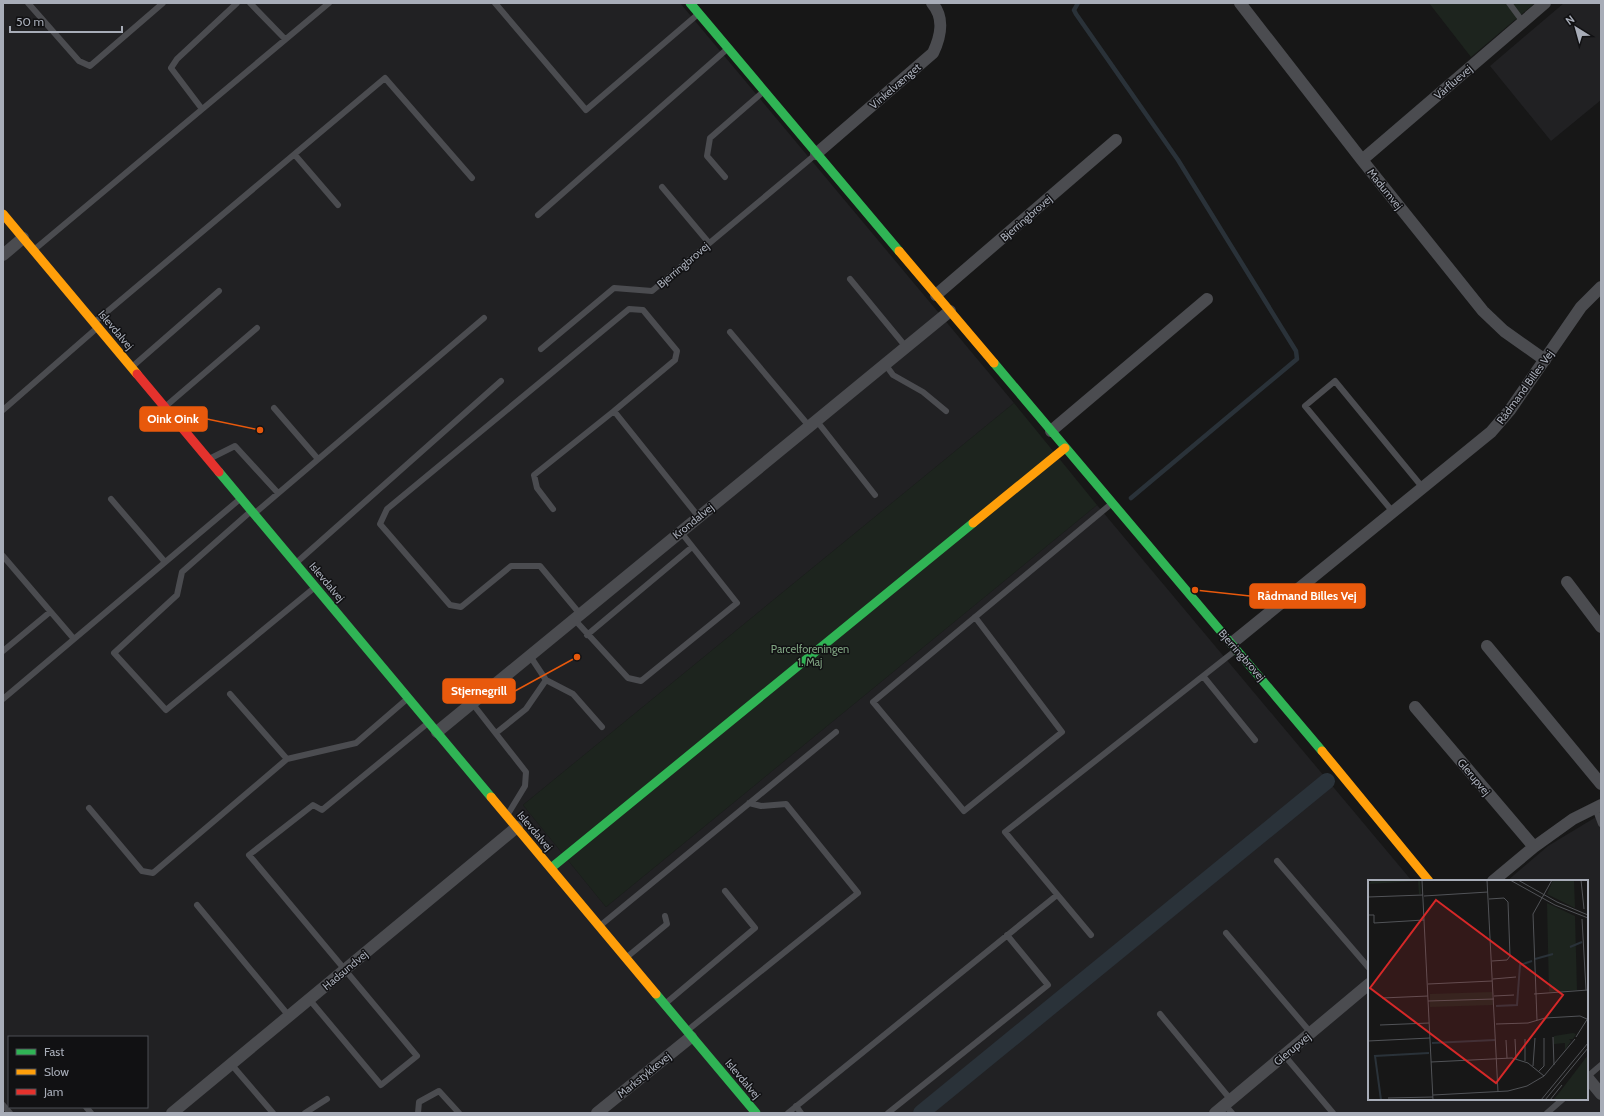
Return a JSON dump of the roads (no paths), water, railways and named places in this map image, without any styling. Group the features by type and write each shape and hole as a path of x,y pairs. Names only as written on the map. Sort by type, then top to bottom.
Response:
{"street":[{"name":"Bjerringbrovej","path":"690,3 936,296 1323,750 1428,880"},
{"name":"Vinkelvænget","path":"816,154 933,52 940,38 941,24 936,7 932,3"},
{"name":"Madumvej","path":"1240,3 1362,160 1483,311 1504,331 1545,360"},
{"name":"Vårfluevej","path":"1362,160 1545,3"},
{"name":"Bjerringbrovej","path":"936,296 1116,140"},
{"name":"Islevdalvej","path":"3,214 756,1113"},
{"path":"3,254 23,238"},
{"name":"Rådmand Billes Vej","path":"1235,646 1393,512 1491,432 1510,410 1581,307 1601,287"},
{"path":"1051,431 1207,299"},
{"name":"Krondalvej","path":"437,732 698,516 950,311"},
{"path":"551,868 1066,448"},
{"path":"1567,582 1601,627"},
{"path":"1487,646 1601,784"},
{"name":"Glerupvej","path":"1415,707 1534,847"},
{"path":"1493,880 1534,847 1574,819 1598,807"},
{"name":"Hadsundvej","path":"172,1113 517,827"},
{"name":"Glerupvej","path":"1215,1113 1229,1106 1284,1055 1368,985"},
{"name":"Markstykkevej","path":"597,1113 689,1034"},
{"path":"1588,1078 1601,1094"}],"lane":[{"path":"28,3 79,61 90,66 163,3"},
{"path":"202,109 171,68 177,59 237,3"},
{"path":"250,3 285,39"},
{"path":"33,250 329,3"},
{"path":"495,3 586,110 699,14"},
{"path":"1509,3 1523,22"},
{"path":"538,215 728,49"},
{"path":"3,410 96,325 385,78 472,178"},
{"path":"724,177 706,156 710,138 764,92"},
{"name":"Bjerringbrovej","path":"541,349 614,288 652,291 816,154"},
{"path":"295,155 338,205"},
{"path":"662,187 709,243"},
{"path":"850,279 906,347"},
{"path":"132,367 219,292"},
{"path":"554,509 537,488 534,475 614,412 675,360 678,351 643,310 629,309 387,509 380,524 450,604 461,607 511,566 540,566 577,617 587,635 628,678 641,682 737,603 680,531"},
{"path":"315,587 166,710 114,653 177,595 182,572 253,512 278,493 484,318"},
{"path":"164,407 257,328"},
{"path":"730,332 875,495"},
{"path":"885,364 893,375 923,392 946,411"},
{"name":"Islevdalvej","path":"296,564 501,381"},
{"path":"1393,512 1305,406 1335,381 1423,488"},
{"path":"274,408 318,459"},
{"path":"614,412 698,516"},
{"path":"209,460 235,446 278,493"},
{"path":"3,699 241,498"},
{"path":"112,499 165,562"},
{"path":"975,617 1062,732 964,811 873,702 975,617 1112,503"},
{"path":"587,635 692,547"},
{"path":"3,556 74,639"},
{"path":"3,651 50,612"},
{"path":"1091,935 1005,832 1203,676 1235,646"},
{"path":"530,656 546,680 573,694 602,728"},
{"path":"1203,676 1255,740"},
{"path":"496,733 526,709 546,680"},
{"path":"230,694 287,759"},
{"path":"90,808 142,871 153,873 287,759 356,743 408,698"},
{"path":"472,703 526,772 526,786 507,815"},
{"path":"309,1000 382,1085 417,1056 346,969 249,855 313,804 322,810 429,722"},
{"path":"599,926 836,732"},
{"path":"689,1034 702,1019 858,893 786,804 761,806 749,803"},
{"path":"1598,807 1601,824"},
{"path":"1277,861 1368,967"},
{"path":"664,1004 755,928 725,891"},
{"path":"788,1113 1057,895"},
{"path":"196,905 289,1016"},
{"path":"626,958 667,924 665,916"},
{"path":"1226,933 1311,1033"},
{"path":"888,1113 1048,985 1007,936"},
{"path":"1160,1014 1229,1106"},
{"path":"1284,1055 1333,1113"},
{"path":"231,1064 273,1113"},
{"path":"1588,1076 1601,1065"},
{"path":"418,1113 419,1102 439,1091 459,1113"},
{"path":"305,1113 327,1099"},
{"path":"1548,1113 1562,1100"},
{"path":"3,1105 10,1113"},
{"path":"796,1106 801,1113"}],"waterway":[{"path":"1078,3 1074,10 1076,14 1178,160 1296,351 1297,359 1131,498"},
{"path":"921,1113 1327,781"}],"place":[{"name":"Oink Oink","path":"260,430"},
{"name":"Rådmand Billes Vej","path":"1195,590"},
{"name":"Stjernegrill","path":"577,657"}],"park label":[{"name":"Parcelforeningen 1. Maj","path":"810,655"}]}
